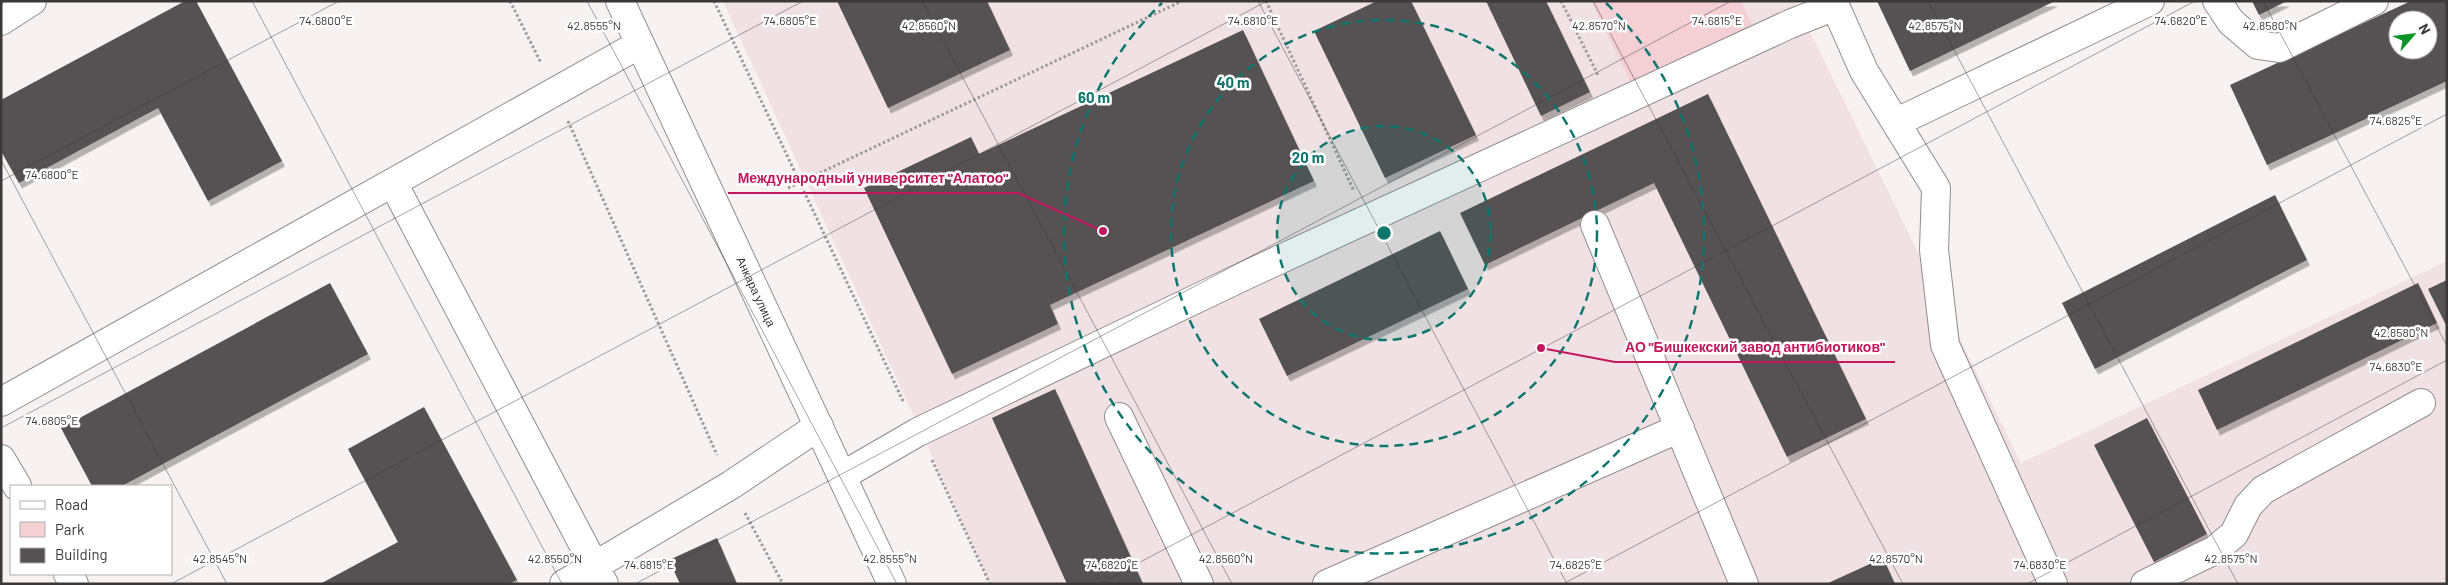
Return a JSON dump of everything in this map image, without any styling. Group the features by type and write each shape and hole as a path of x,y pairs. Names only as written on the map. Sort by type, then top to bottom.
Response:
{"main road":[{"path":"1,21 32,1"},
{"name":"Анкара улица","path":"620,1 892,584"},
{"path":"1897,122 2150,1"},
{"path":"2217,1 2231,22 2258,45 2280,48 2374,1"},
{"path":"842,476 918,432 1366,220 1834,4 1864,71 1936,188 1934,250 1945,344 2053,584"},
{"path":"1,402 640,44"},
{"path":"392,184 599,575"},
{"path":"1595,225 1744,584"},
{"path":"2145,584 2215,550 2234,534 2248,506 2263,490 2421,403"},
{"path":"1119,417 1199,584"},
{"path":"564,584 599,575 819,426"},
{"path":"1327,584 1680,428"},
{"path":"1,459 16,485"}],"path":[{"path":"510,1 555,92 731,485 783,584"},
{"path":"714,1 990,584"},
{"path":"788,188 1182,1"},
{"path":"1266,1 1366,220"},
{"path":"1562,1 1614,106"}],"shaded area":[{"path":"723,1 1795,1 2021,463 2447,261 2447,584 991,584"}],"green space":[{"path":"1591,1 1741,1 1755,31 1634,89"}],"building":[{"path":"185,1 196,1 282,161 208,201 158,108 19,183 1,151 1,100"},
{"path":"837,1 987,1 1010,50 888,108"},
{"path":"1377,1 1411,1 1476,135 1385,178 1314,31"},
{"path":"1486,1 1546,1 1590,92 1541,116"},
{"path":"1877,1 2055,1 1910,71"},
{"path":"2252,1 2287,1 2259,15"},
{"path":"2411,1 2447,1 2447,81 2267,165 2230,85 2388,12 2388,60 2438,60 2438,10 2392,10"},
{"path":"1243,30 1314,181 1050,305 1058,324 952,374 864,188 971,137 979,154"},
{"path":"1708,94 1866,419 1787,457 1654,183 1485,265 1460,213"},
{"path":"2275,195 2307,260 2095,369 2062,303"},
{"path":"1440,231 1468,289 1287,376 1259,319"},
{"path":"2447,280 2447,327 2428,289"},
{"path":"330,283 368,354 124,485 91,485 61,428"},
{"path":"2418,283 2437,323 2217,430 2198,390"},
{"path":"1055,389 1143,584 1067,584 992,418"},
{"path":"424,407 517,580 509,584 320,584 398,542 348,449"},
{"path":"2147,418 2207,534 2154,562 2094,445"},
{"path":"717,538 737,584 680,584 669,560"},
{"path":"1883,558 1895,584 1826,584"}],"place":[{"name":"Международный университет \"Алатоо\"","path":"1103,231"},
{"name":"АО \"Бишкекский завод антибиотиков\"","path":"1541,348"}]}
